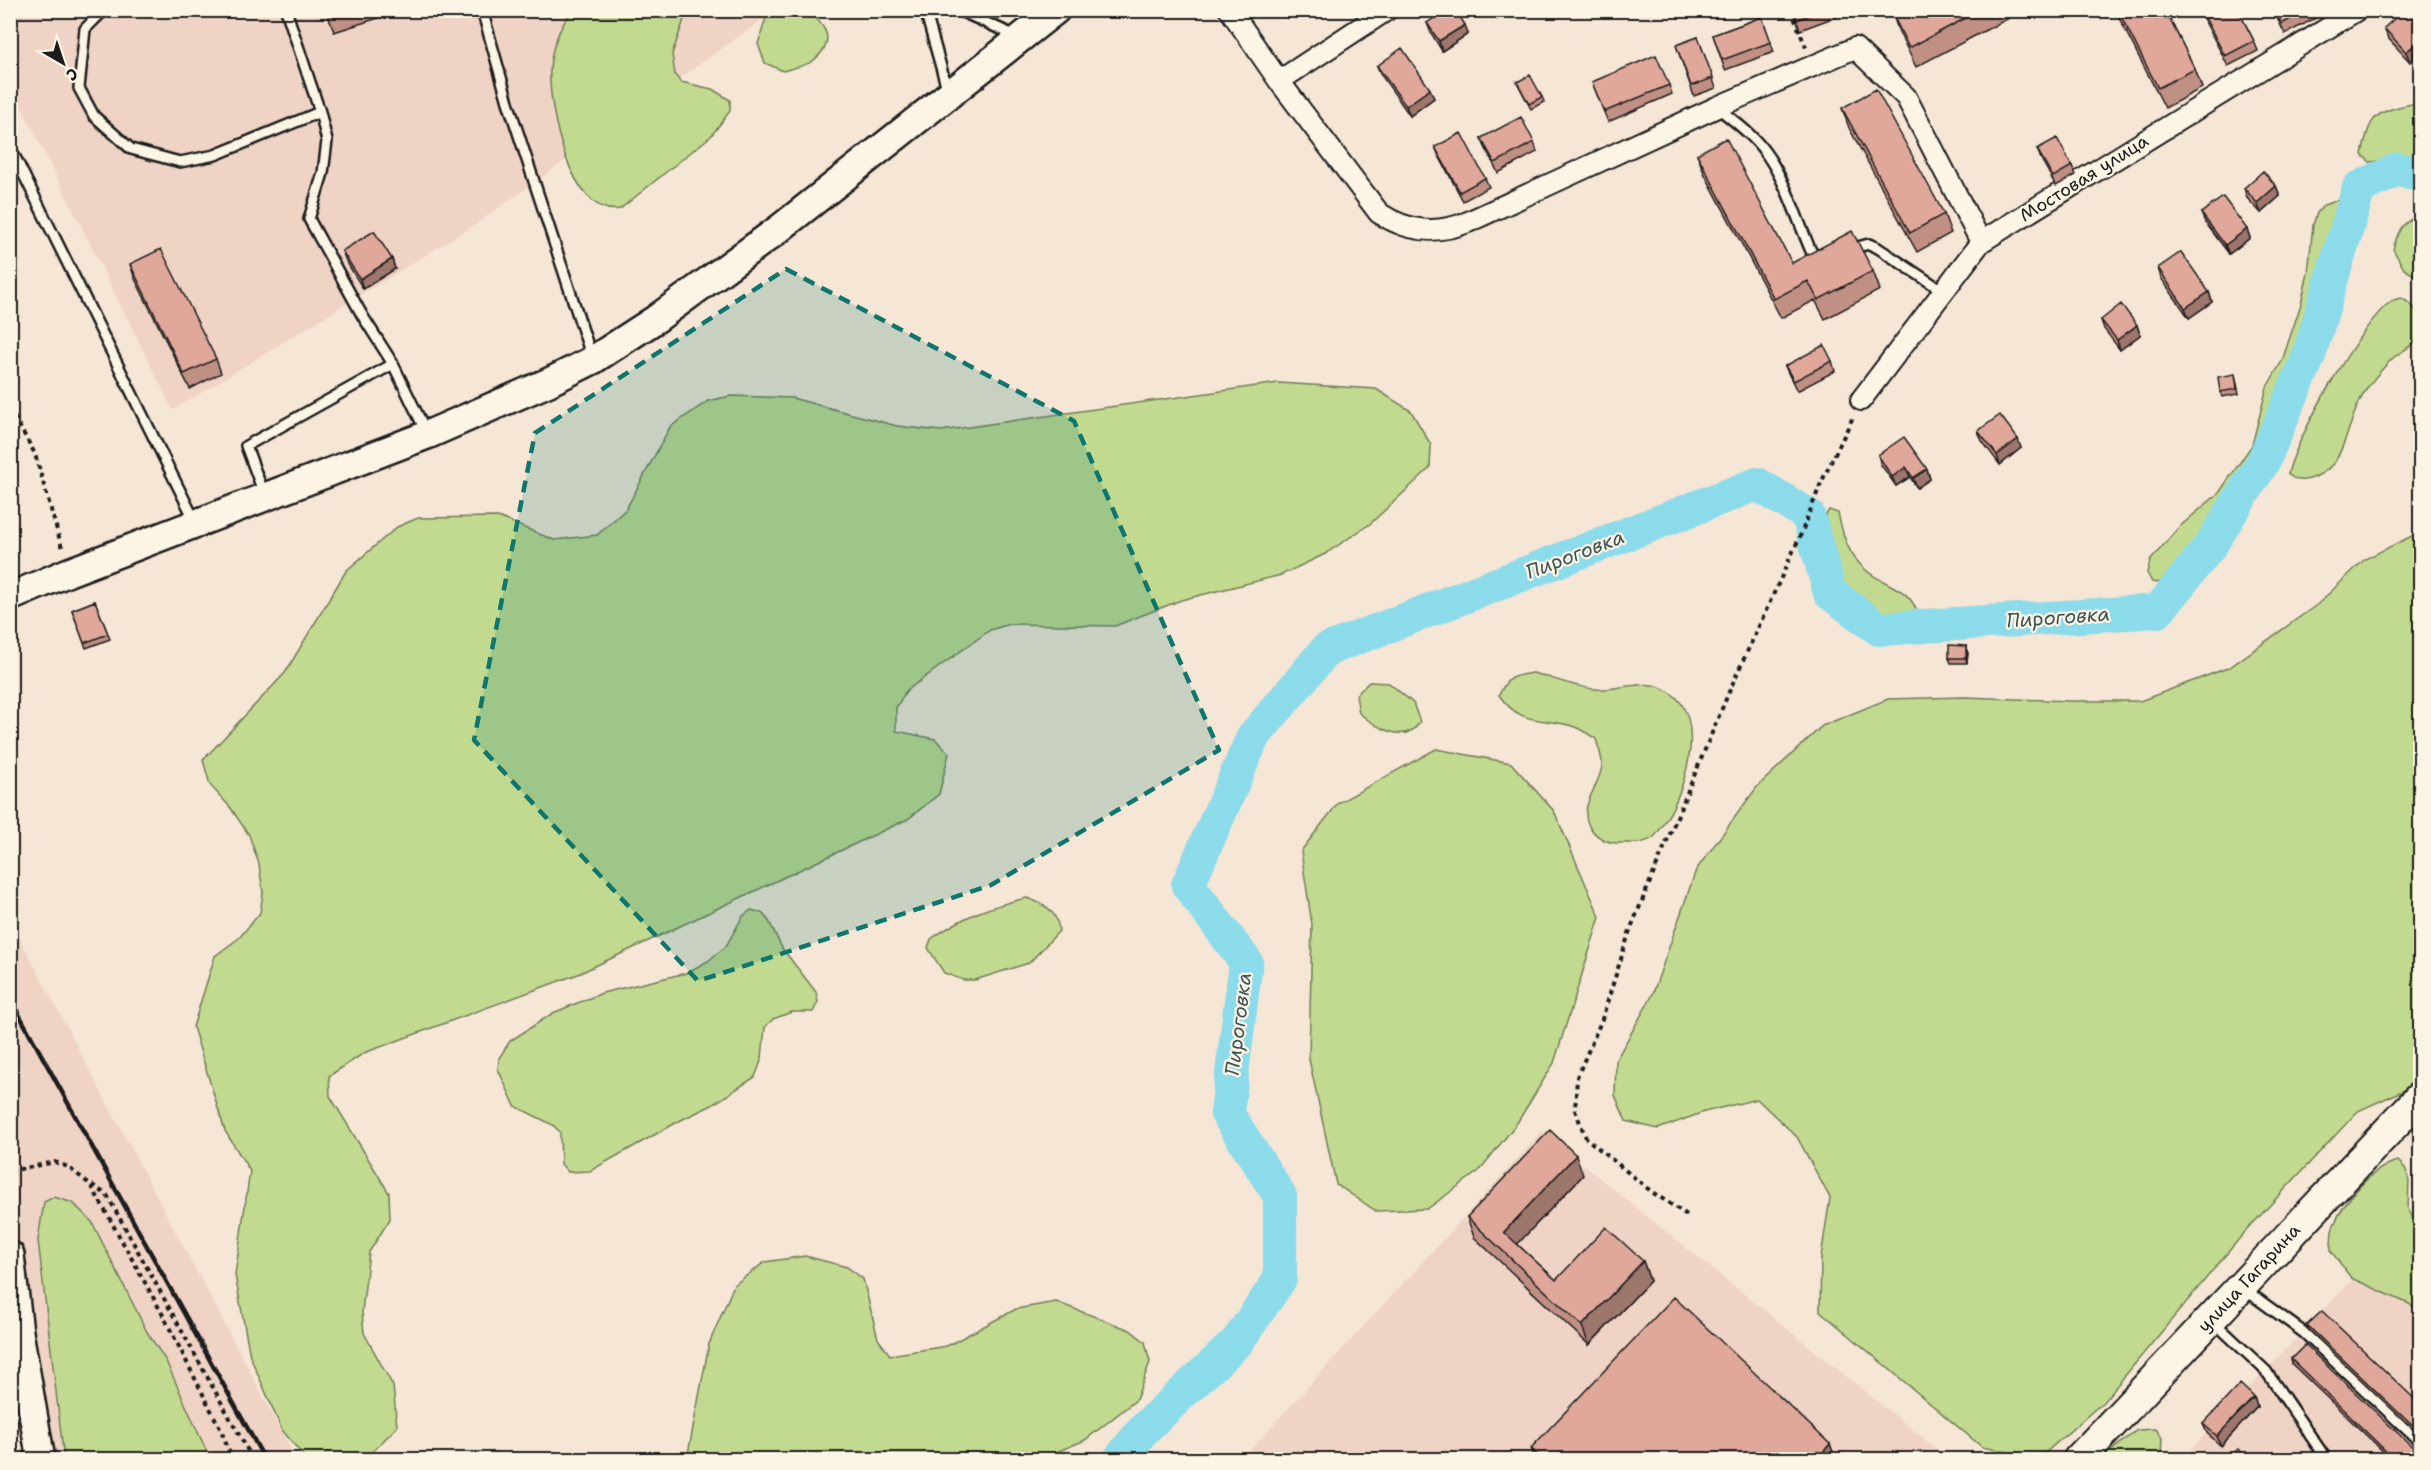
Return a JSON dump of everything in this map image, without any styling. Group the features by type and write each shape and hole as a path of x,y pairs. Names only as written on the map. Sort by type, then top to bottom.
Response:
{"main road":[{"path":"10,597 69,572 427,435 539,387 593,360 656,319 760,243 1023,39 1056,10"},
{"name":"улица Гагарина","path":"2078,1460 2421,1097"},
{"path":"10,1255 19,1332 41,1460"}],"street":[{"path":"1230,10 1279,81 1379,213 1403,226 1432,231 1450,229 1468,222 1717,106 1815,67 1855,48 1906,97 1981,242"},
{"path":"1279,81 1387,10"},
{"name":"Мостовая улица","path":"1861,400 1981,242 2357,10"}],"lane":[{"path":"104,10 85,29 79,88 94,116 131,149 180,162 215,155 320,112"},
{"path":"286,10 320,112 327,141 323,173 309,219 362,315 393,364 427,435"},
{"path":"482,10 508,102 593,360"},
{"path":"924,10 950,96"},
{"path":"958,10 1023,39"},
{"path":"1717,106 1746,130 1766,153 1775,168 1811,251 1823,261 1829,261"},
{"path":"10,147 196,523"},
{"path":"1844,252 1861,244 1869,244 1943,291"},
{"path":"265,496 246,446 393,364"},
{"path":"2241,1287 2303,1332 2421,1443"},
{"path":"2211,1319 2266,1371 2326,1460"}],"path":[{"path":"1791,10 1815,67"},
{"path":"1687,1215 1652,1192 1586,1138 1575,1110 1577,1077 1602,1019 1630,930 1731,687 1801,534 1821,483 1861,400"},
{"path":"10,409 35,454 69,572"},
{"path":"10,1171 55,1161 68,1167 107,1195 253,1460"},
{"path":"91,1185 169,1327 221,1430 232,1460"}],"highlighted area":[{"path":"786,269 1074,421 1219,750 991,885 698,981 474,740 535,433"}],"shaded area":[{"path":"11,11 774,11 476,224 173,410 11,86"},
{"path":"10,920 296,1459 56,1459 11,1228"},
{"path":"1542,1132 1949,1459 1241,1460"},
{"path":"2420,1210 2420,1459 2181,1460 2329,1304"}],"green space":[{"path":"572,11 687,11 672,54 675,75 681,82 712,89 730,100 730,111 711,136 620,209 603,207 588,196 575,178 558,132 550,87 550,70 554,46"},
{"path":"768,11 808,11 820,22 826,34 827,40 821,53 807,64 783,71 765,63 758,44"},
{"path":"2412,104 2420,107 2420,162 2400,158 2370,162 2362,155 2371,123 2382,113"},
{"path":"2341,199 2352,202 2354,225 2338,262 2330,290 2322,346 2313,373 2288,417 2239,483 2190,561 2168,580 2152,582 2147,573 2150,561 2178,528 2219,493 2252,445 2267,387 2282,361 2301,304 2308,273 2313,225 2317,213 2324,205"},
{"path":"2420,214 2420,279 2404,269 2393,249 2402,227"},
{"path":"2401,298 2411,304 2418,313 2422,323 2420,335 2415,342 2392,359 2368,387 2358,404 2333,464 2315,477 2300,480 2294,478 2288,474 2293,457 2346,357 2377,315 2390,302"},
{"path":"1278,383 1376,389 1411,411 1431,445 1430,468 1370,524 1325,554 1281,575 1181,600 1115,626 1010,624 990,630 906,691 896,708 896,731 935,739 949,753 939,794 908,819 578,974 364,1053 329,1076 330,1096 389,1193 390,1219 369,1252 362,1312 364,1333 393,1386 397,1427 365,1459 306,1459 282,1430 250,1356 235,1275 250,1171 225,1131 193,1027 215,956 239,938 260,913 263,893 259,864 249,835 230,807 210,785 203,760 285,673 346,571 397,527 418,518 498,517 554,540 597,535 626,509 670,427 708,401 731,396 792,398 897,426 941,431"},
{"path":"1829,510 1838,513 1847,544 1854,557 1873,575 1903,592 1914,605 1917,614 1897,616 1882,614 1869,609 1855,598 1838,575 1826,547 1823,533 1824,521"},
{"path":"2420,532 2420,1077 2402,1091 2358,1111 2244,1233 2103,1402 2045,1453 2033,1457 1982,1447 1820,1311 1821,1257 1830,1198 1797,1137 1757,1099 1704,1112 1658,1129 1626,1121 1615,1095 1616,1060 1652,996 1696,870 1757,787 1822,726 1888,699 1964,697 2140,701 2230,667 2318,604 2365,559"},
{"path":"1533,673 1595,689 1637,685 1654,686 1662,688 1677,698 1686,712 1690,729 1687,768 1674,804 1661,828 1650,840 1614,843 1602,839 1589,826 1586,811 1602,766 1596,739 1575,727 1525,717 1516,712 1499,695 1508,680"},
{"path":"1369,682 1389,683 1413,703 1420,722 1414,729 1407,733 1390,732 1359,713 1356,695"},
{"path":"1436,749 1511,763 1554,811 1600,917 1554,1063 1517,1123 1479,1171 1427,1209 1376,1211 1336,1184 1309,1059 1312,925 1301,851 1338,803"},
{"path":"1027,898 1053,913 1059,931 1029,963 975,980 963,980 944,973 928,948 931,939 976,913"},
{"path":"751,910 762,913 769,921 782,948 816,992 818,1002 813,1012 792,1012 773,1019 765,1027 762,1058 755,1077 712,1105 590,1171 568,1172 561,1164 560,1132 553,1125 515,1106 498,1069 499,1058 510,1041 553,1013 602,993 686,973 708,961 726,946 743,916"},
{"path":"2398,1161 2405,1168 2409,1178 2408,1209 2420,1230 2420,1312 2409,1304 2351,1278 2331,1251 2333,1227 2351,1197 2378,1170"},
{"path":"54,1197 73,1203 92,1222 147,1332 166,1361 210,1459 64,1459 38,1240 44,1202"},
{"path":"805,1256 847,1267 863,1279 878,1339 890,1355 947,1346 1016,1309 1056,1302 1130,1330 1145,1342 1150,1362 1136,1400 1085,1440 1040,1459 687,1459 709,1344 734,1285 765,1262"},
{"path":"2156,1429 2162,1438 2161,1459 2101,1459 2137,1430"}],"building":[{"path":"1446,10 1456,10 1465,25 1439,41 1427,23"},
{"path":"1793,10 1822,10 1797,20"},
{"path":"1897,10 1981,10 1909,48 1892,13"},
{"path":"2118,10 2165,10 2195,69 2158,88"},
{"path":"2201,10 2238,10 2254,41 2225,56"},
{"path":"2274,10 2307,10 2282,24"},
{"path":"2404,10 2421,26 2421,39 2406,52 2384,28"},
{"path":"1762,17 1771,42 1722,60 1713,35"},
{"path":"1698,37 1713,78 1691,86 1676,45"},
{"path":"1402,48 1430,89 1406,106 1377,66"},
{"path":"1656,55 1669,85 1604,112 1592,82"},
{"path":"1530,75 1542,97 1529,104 1517,82"},
{"path":"1876,89 1944,214 1910,233 1842,108"},
{"path":"1521,117 1534,142 1495,163 1481,138"},
{"path":"1461,133 1485,178 1460,192 1435,147"},
{"path":"1726,138 1792,263 1852,231 1873,271 1818,300 1808,281 1774,299 1697,154"},
{"path":"2057,138 2072,166 2053,177 2037,149"},
{"path":"2263,171 2276,186 2257,203 2244,188"},
{"path":"2223,197 2247,229 2225,245 2201,213"},
{"path":"374,231 392,259 360,279 342,251"},
{"path":"161,249 216,359 184,374 130,264"},
{"path":"2181,252 2209,292 2185,308 2158,268"},
{"path":"2121,304 2137,325 2117,340 2101,320"},
{"path":"1824,345 1832,361 1794,381 1785,366"},
{"path":"2235,374 2237,389 2220,392 2218,377"},
{"path":"2000,415 2018,439 1997,455 1978,431"},
{"path":"1904,437 1927,469 1913,478 1906,467 1892,477 1878,455"},
{"path":"95,601 108,634 84,643 72,610"},
{"path":"1949,645 1966,646 1966,658 1949,658"},
{"path":"1550,1130 1576,1155 1504,1232 1556,1280 1606,1227 1643,1261 1582,1326 1467,1217"},
{"path":"1674,1297 1830,1444 1816,1460 1542,1460 1531,1448"},
{"path":"2322,1311 2421,1405 2421,1434 2307,1325"},
{"path":"2305,1345 2421,1455 2421,1460 2395,1460 2291,1359"},
{"path":"2240,1384 2254,1397 2217,1436 2203,1424"},
{"path":"2238,1449 2250,1460 2227,1460"}],"waterway":[{"name":"Пироговка","path":"1119,1460 1145,1428 1237,1342 1280,1279 1280,1196 1227,1113 1246,962 1188,885 1253,737 1326,650 1757,484 1808,515 1830,593 1879,629 2158,611 2210,546 2263,462 2308,358 2359,188 2398,169 2420,175"}],"railway":[{"path":"10,998 265,1460"}]}
